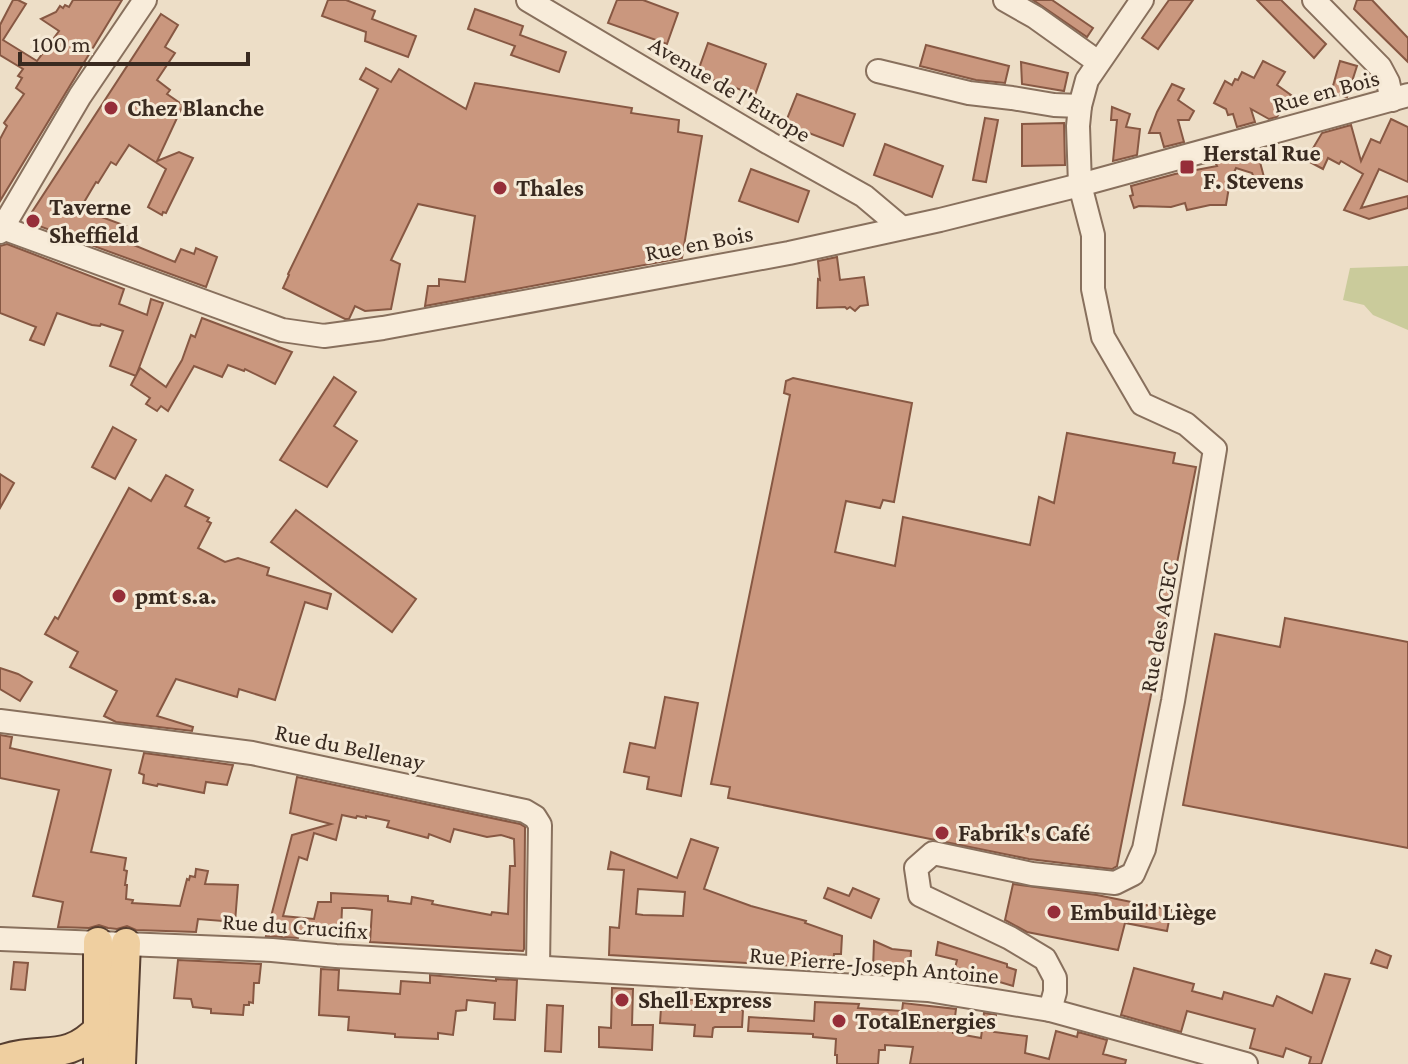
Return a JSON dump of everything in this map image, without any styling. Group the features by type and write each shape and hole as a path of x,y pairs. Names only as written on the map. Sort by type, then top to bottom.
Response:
{"main road":[{"path":"98,1064 99,1028 112,943"},
{"path":"112,943 121,1064"},
{"path":"0,1060 19,1054 73,1058 99,1028"}],"street":[{"path":"1,229 80,96 145,0"},
{"name":"Avenue de l'Europe","path":"528,0 864,196 902,228"},
{"path":"1005,0 1035,17 1098,62"},
{"path":"1080,185 1078,126 1087,80 1142,0"},
{"path":"1314,0 1380,67 1400,97"},
{"path":"878,71 969,93 1080,106"},
{"name":"Rue en Bois","path":"1,229 282,330 324,336 383,328 773,256 902,228 1080,185 1400,97"},
{"name":"Rue des ACEC","path":"1050,1010 1055,978 1045,959 1010,938 920,895 916,868 933,853 1032,874 1115,883 1133,874 1144,849 1173,701 1215,449 1186,424 1142,404 1103,337 1093,289 1093,235 1080,185"},
{"name":"Rue du Bellenay","path":"0,721 252,753 525,811 535,817 540,825 538,967"},
{"name":"Rue du Crucifix","path":"0,939 272,950 587,970"},
{"name":"Rue Pierre-Joseph Antoine","path":"587,970 903,988 964,995 1050,1010 1243,1064"}],"green space":[{"path":"1408,266 1408,330 1373,315 1364,305 1343,300 1350,268"}],"building":[{"path":"13,0 26,4 3,40 37,61 59,31 41,19 56,12 60,6 69,7 73,0 122,0 0,201 0,139 7,126 4,123 24,94 16,88 23,69 0,55 0,25"},
{"path":"328,0 346,0 375,11 372,19 416,36 408,57 365,41 366,32 322,16"},
{"path":"617,0 643,0 678,13 667,44 608,23"},
{"path":"1033,0 1052,0 1093,28 1087,37"},
{"path":"1169,0 1193,0 1158,49 1142,38"},
{"path":"1257,0 1281,0 1326,44 1314,58"},
{"path":"1357,0 1372,0 1408,38 1408,62 1354,9"},
{"path":"475,9 523,26 520,35 566,52 559,72 511,55 515,46 468,29"},
{"path":"161,14 178,25 165,47 175,53 157,80 170,90 167,94 183,105 157,161 179,152 193,158 166,213 162,215 148,207 166,169 129,145 116,165 111,162 80,209 126,226 119,239 175,262 181,249 194,254 196,248 217,257 206,287 28,222"},
{"path":"708,43 766,64 755,95 697,74"},
{"path":"926,45 1009,66 1005,83 976,80 920,66"},
{"path":"1263,61 1285,72 1277,85 1291,95 1277,117 1269,119 1251,109 1255,122 1237,127 1233,114 1228,115 1226,109 1214,103 1225,81 1232,85 1242,72 1254,78"},
{"path":"1340,61 1357,66 1347,97 1331,93"},
{"path":"1021,62 1068,73 1064,91 1022,84"},
{"path":"366,68 391,82 399,69 466,109 475,83 632,108 631,113 679,120 678,132 702,136 682,258 425,306 428,286 439,286 439,279 465,282 475,216 418,204 391,260 400,264 391,309 365,311 355,306 349,319 345,319 283,288 378,89 360,79"},
{"path":"1172,84 1184,89 1178,100 1194,111 1189,120 1178,120 1184,142 1164,147 1160,133 1149,133"},
{"path":"797,94 855,114 843,146 785,124"},
{"path":"1112,107 1130,114 1126,127 1140,129 1137,155 1113,161 1117,120 1111,120"},
{"path":"985,118 998,120 986,182 973,180"},
{"path":"1391,119 1408,127 1408,182 1379,169 1361,208 1408,196 1408,208 1369,219 1344,210 1363,174 1341,161 1339,164 1328,158 1323,169 1306,160 1322,133 1351,125 1361,161 1371,139 1380,143"},
{"path":"1064,123 1065,165 1022,166 1022,124"},
{"path":"885,144 943,166 932,197 874,175"},
{"path":"1257,151 1264,177 1255,180 1252,173 1236,168 1230,181 1226,205 1187,210 1185,203 1171,207 1134,208 1131,186 1217,166 1215,162"},
{"path":"751,169 809,191 798,222 739,201"},
{"path":"7,244 124,289 119,304 147,315 151,299 163,303 136,376 110,366 123,331 57,313 44,345 30,340 36,327 0,313 0,246"},
{"path":"837,257 840,280 864,277 868,305 860,306 855,311 850,307 817,308 820,280 818,261"},
{"path":"202,318 292,352 275,384 245,369 228,365 222,377 194,366 168,411 161,406 157,411 146,404 150,398 131,385 140,368 166,387 182,360 191,335 195,337"},
{"path":"334,377 356,392 334,426 357,441 327,487 280,460"},
{"path":"793,378 912,403 894,502 883,500 880,508 846,501 835,552 895,566 903,517 1030,545 1039,497 1054,503 1067,433 1175,453 1173,463 1196,467 1117,866 1112,869 1029,859 728,798 730,787 711,784 790,395 784,393 786,381"},
{"path":"113,427 136,440 115,479 92,467"},
{"path":"0,474 14,483 0,508"},
{"path":"166,475 193,490 185,506 209,518 207,521 211,523 198,548 225,562 238,558 269,568 267,575 331,594 327,609 305,602 275,700 239,689 237,697 176,679 157,716 193,727 192,731 116,722 104,716 117,691 70,667 78,652 45,634 55,617 58,619 129,488 151,501"},
{"path":"296,510 416,599 392,632 271,542"},
{"path":"1285,618 1408,642 1408,848 1183,805 1215,634 1280,647"},
{"path":"0,668 32,682 20,701 0,689"},
{"path":"665,697 698,703 681,796 647,789 649,777 624,772 630,743 655,748"},
{"path":"0,735 12,737 10,748 111,770 91,852 126,858 126,899 133,900 132,903 180,906 187,879 195,877 196,869 208,871 205,884 238,885 235,922 198,919 196,932 136,930 127,926 117,929 99,925 89,928 58,927 63,902 33,896 59,790 0,778"},
{"path":"144,753 233,765 227,785 206,782 204,793 143,783 144,775 139,773"},
{"path":"297,777 520,824 525,827 523,951 370,942 372,910 354,908 342,908 341,932 300,932 298,938 266,936 292,835 331,824 290,813","holes":["342,815 356,818 366,816 389,821 387,827 428,838 429,834 450,842 454,829 487,837 501,835 514,839 515,866 510,866 508,914 492,912 491,915 412,897 411,904 388,901 388,896 331,893 331,902 318,902 314,919 283,916 299,857 307,860 314,833 336,840"]},
{"path":"691,839 718,848 704,889 806,921 842,936 841,954 834,954 833,968 609,955 610,927 619,928 624,870 608,869 611,852 677,878","holes":["638,889 685,892 683,916 636,914"]},
{"name":"Embuild Liège","path":"1013,884 1097,895 1171,910 1167,931 1125,923 1118,950 1027,932 1005,920"},
{"path":"828,888 849,896 853,888 879,899 871,918 824,898"},
{"path":"874,941 892,949 911,951 910,971 873,969"},
{"path":"938,942 1007,964 1007,967 1016,970 1013,986 993,980 994,975 955,968 957,960 936,955"},
{"path":"1376,950 1391,956 1387,968 1371,963"},
{"path":"178,960 261,964 259,983 254,983 253,1003 244,1005 243,1015 211,1013 211,1009 193,1007 191,999 174,998"},
{"path":"14,962 28,963 25,990 11,989"},
{"path":"1134,968 1194,984 1192,991 1222,999 1224,992 1273,1006 1277,996 1312,1013 1325,974 1350,979 1321,1064 1309,1064 1311,1057 1286,1048 1283,1057 1250,1048 1255,1029 1187,1011 1181,1032 1121,1015"},
{"path":"321,969 339,970 338,990 400,994 401,981 430,983 430,975 517,980 515,1020 494,1019 495,1003 467,1000 466,1010 456,1011 453,1035 438,1033 438,1039 348,1030 349,1017 319,1015"},
{"path":"612,988 633,989 632,1025 653,1025 652,1050 599,1047 599,1027 611,1028"},
{"path":"676,999 737,1003 736,1010 743,1010 742,1027 715,1027 712,1037 694,1036 695,1025 660,1023 661,1008 670,1009 670,1006 676,1005"},
{"path":"815,1002 859,1004 858,1008 902,1011 903,1003 956,1009 953,1033 981,1038 984,1013 996,1015 994,1032 1027,1036 1025,1053 1049,1059 1056,1031 1077,1037 1078,1032 1107,1040 1103,1054 1126,1060 1125,1064 910,1064 913,1047 885,1045 885,1050 879,1050 878,1064 837,1064 836,1039 813,1037 813,1034 748,1031 749,1017 814,1021"},
{"path":"547,1005 563,1006 561,1052 545,1051"}],"place":[{"name":"Chez Blanche","path":"111,108"},
{"name":"Herstal Rue F. Stevens","path":"1187,167"},
{"name":"Thales","path":"500,188"},
{"name":"Taverne Sheffield","path":"33,221"},
{"name":"pmt s.a.","path":"119,596"},
{"name":"Fabrik's Café","path":"942,833"},
{"name":"Embuild Liège","path":"1054,912"},
{"name":"Shell Express","path":"622,1000"},
{"name":"TotalEnergies","path":"839,1021"}]}
